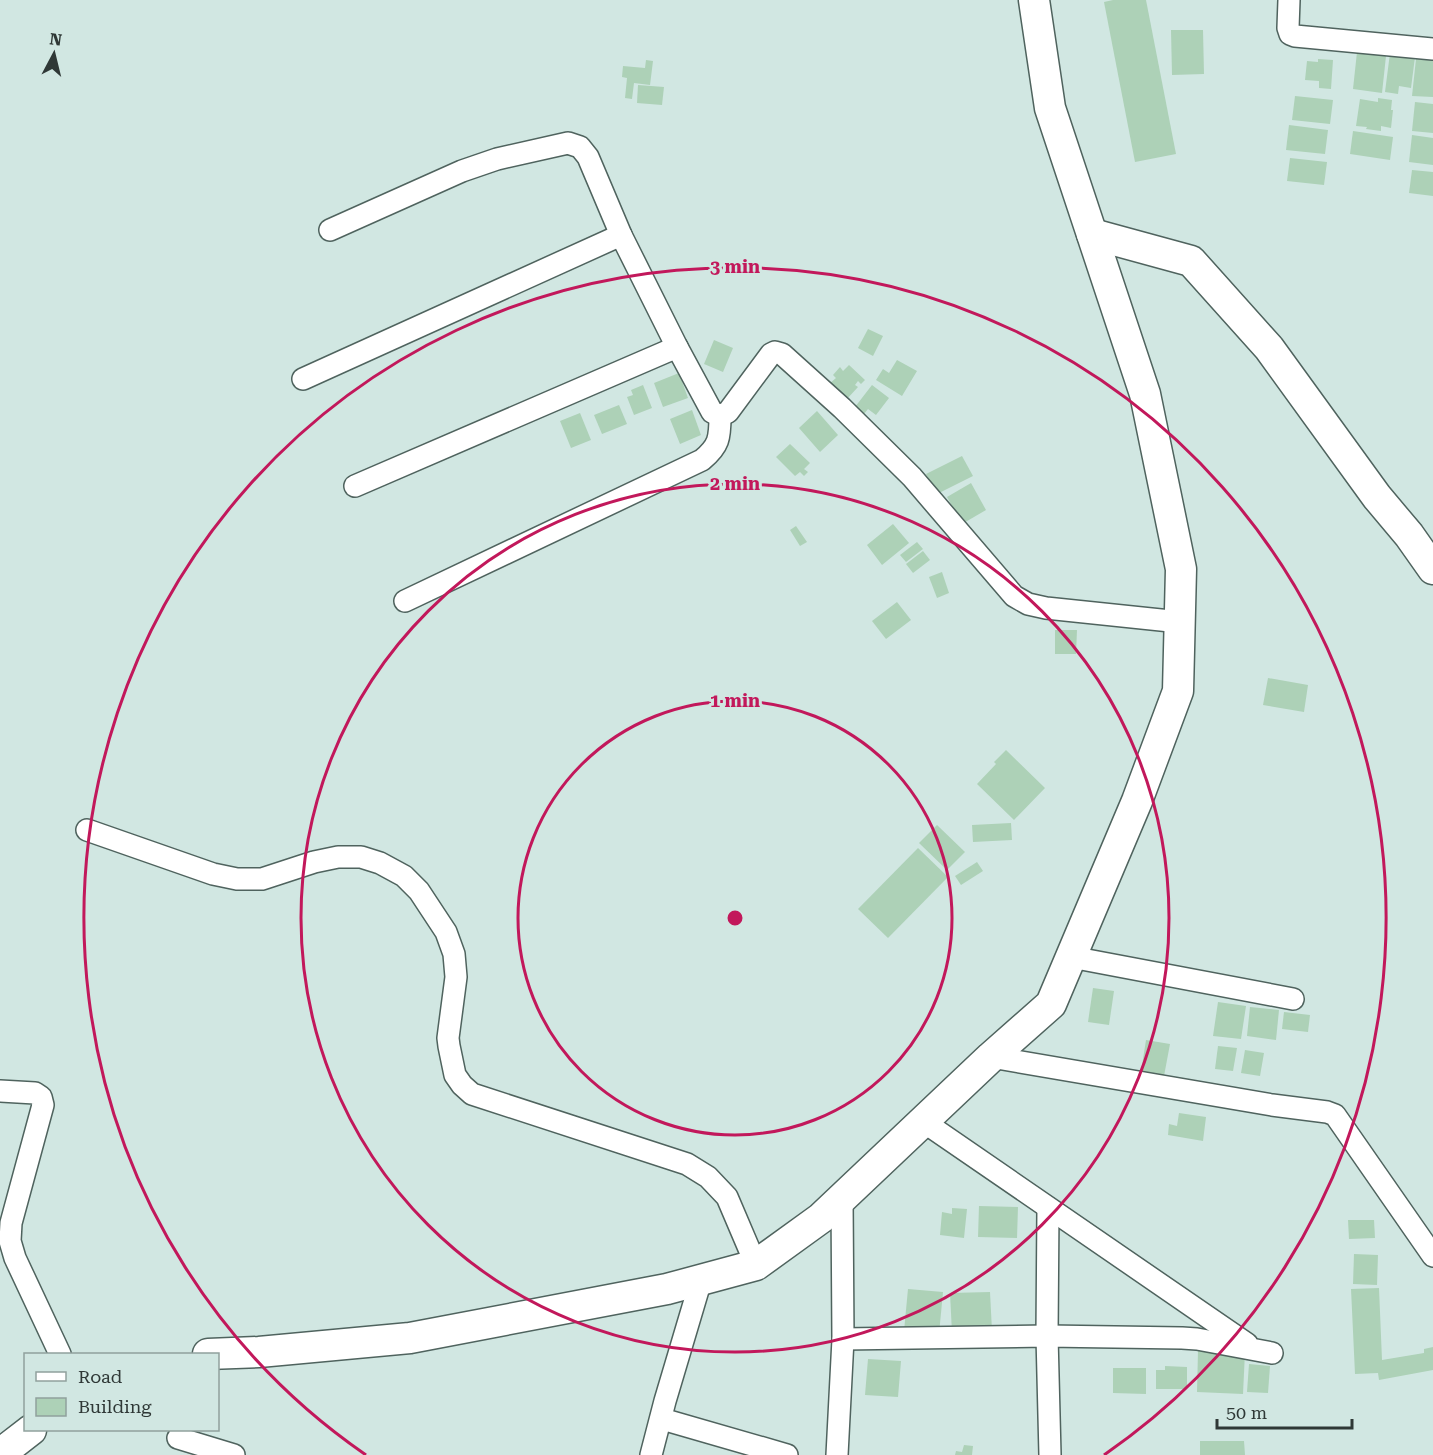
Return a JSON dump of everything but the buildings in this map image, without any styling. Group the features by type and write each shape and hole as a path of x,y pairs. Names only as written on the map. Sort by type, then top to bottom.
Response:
{"main road":[{"path":"219,1354 259,1353 410,1338 667,1289 756,1265 821,1218 991,1057 1051,1004 1137,801 1178,691 1181,568 1145,394 1050,108 1034,0"},
{"path":"1092,234 1191,261 1269,348 1377,497 1421,535 1433,569"},
{"path":"0,1454 30,1431"}],"street":[{"path":"1289,0 1288,28 1290,34 1295,36 1433,49"},
{"path":"330,230 462,171 497,159 568,143 580,147 588,157 621,235 677,347 712,412 720,416"},
{"path":"303,379 621,235"},
{"path":"356,486 677,347"},
{"path":"720,416 728,412 771,354 775,352 782,354 842,408 912,477 1014,596 1028,604 1046,608 1180,622"},
{"path":"405,601 702,460 711,453 717,443 720,416"},
{"path":"87,830 213,874 237,879 262,879 314,862 338,857 361,857 380,863 404,876 419,891 446,932 454,954 456,977 448,1038 455,1075 462,1085 471,1094 687,1164 708,1177 727,1197 756,1265"},
{"path":"1071,957 1293,999"},
{"path":"991,1057 1335,1115 1433,1256"},
{"path":"0,1091 35,1093 41,1097 43,1105 11,1223 10,1241 15,1258 60,1353"},
{"path":"843,1339 1047,1336 1182,1338 1263,1351 1048,1208 924,1122"},
{"path":"837,1455 843,1339 842,1199"},
{"path":"1048,1208 1047,1336 1050,1455"},
{"path":"651,1455 701,1280"},
{"path":"662,1419 788,1455"},
{"path":"177,1441 234,1455"}]}
